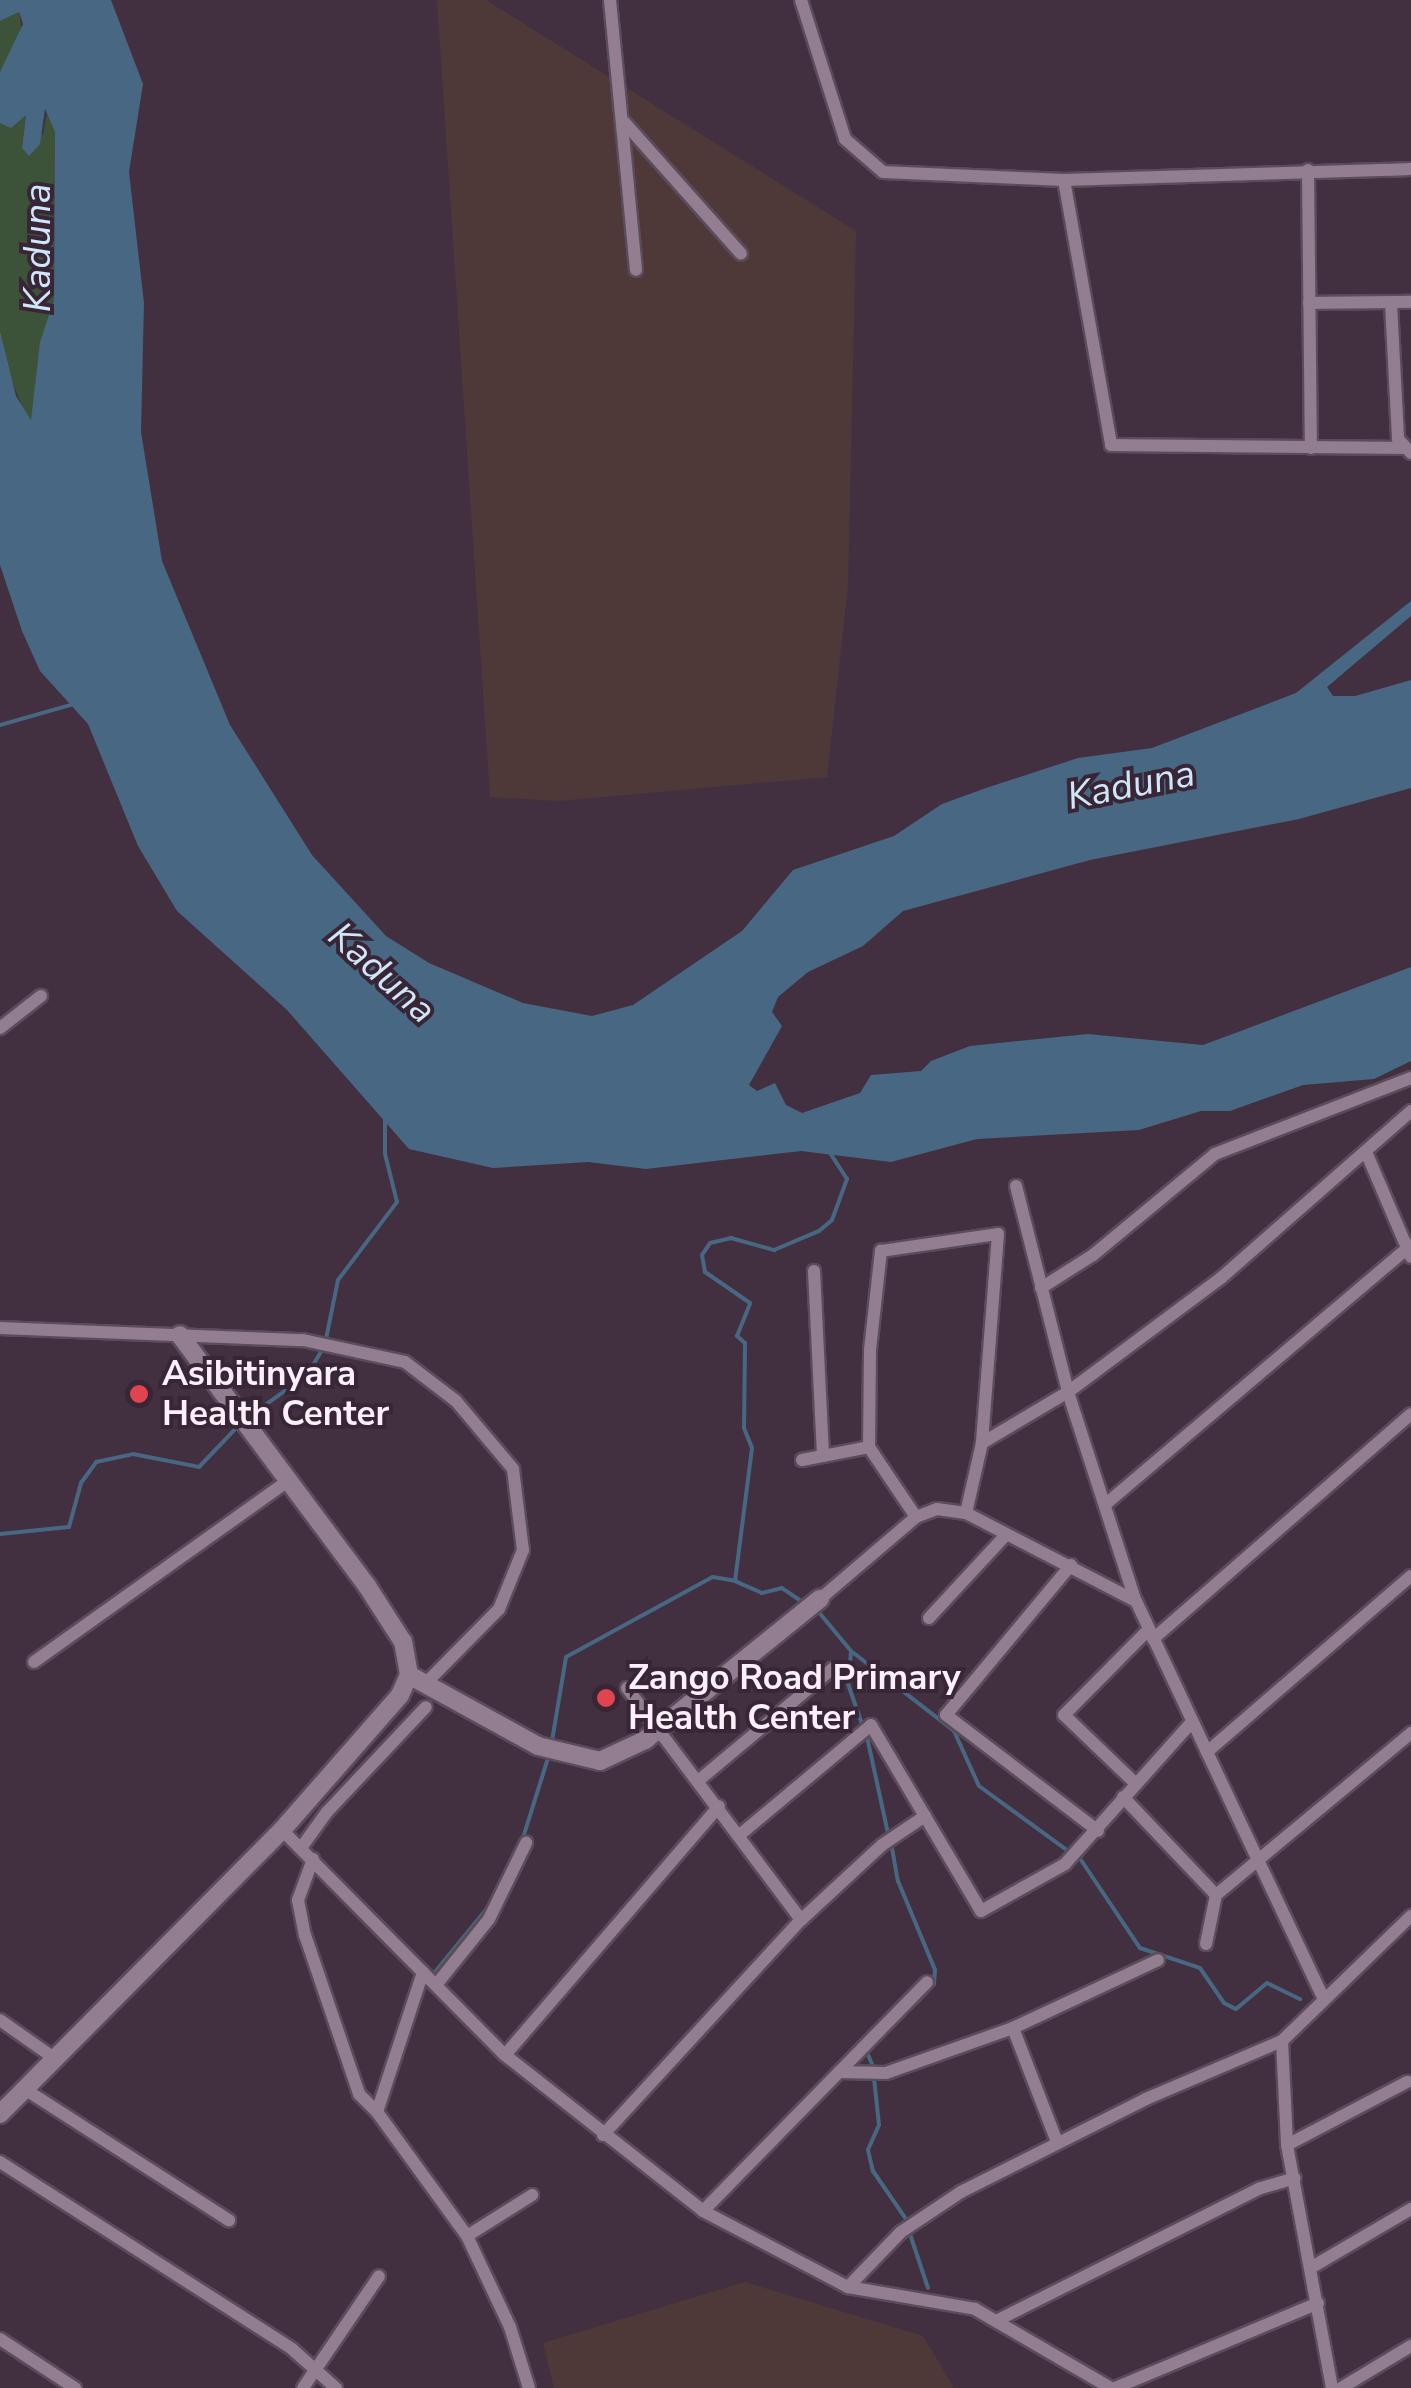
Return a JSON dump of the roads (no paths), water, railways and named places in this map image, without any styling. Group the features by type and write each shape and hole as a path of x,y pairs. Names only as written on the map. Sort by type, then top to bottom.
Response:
{"street":[{"path":"610,0 636,270"},
{"path":"801,0 845,139 883,172 1064,180 1411,169"},
{"path":"624,122 741,254"},
{"path":"1308,170 1311,448"},
{"path":"1064,180 1112,444 1407,450 1395,374 1391,304"},
{"path":"1310,303 1411,302"},
{"path":"1395,374 1411,373"},
{"path":"0,1028 41,996"},
{"path":"1040,1288 1092,1255 1216,1154 1411,1078"},
{"path":"982,1443 1068,1392 1221,1278 1411,1112"},
{"path":"1107,1502 1410,1250 1366,1152"},
{"path":"1016,1186 1068,1392 1107,1502 1136,1602 1256,1867 1322,1996"},
{"path":"916,1518 869,1447 870,1350 882,1251 998,1234 982,1443 966,1512"},
{"path":"814,1272 823,1456"},
{"path":"0,1328 303,1340 405,1362 456,1401 513,1469 523,1550 500,1609 400,1695 282,1830 51,2056 0,2114"},
{"path":"180,1335 403,1642 417,1679 546,1750 600,1762 657,1729 916,1518 937,1508 966,1512 1004,1536 1070,1565 1136,1602"},
{"path":"1135,1783 1064,1715 1151,1634 1411,1414"},
{"path":"802,1460 869,1447"},
{"path":"34,1662 289,1480"},
{"path":"929,1618 1004,1536"},
{"path":"1070,1565 946,1714 1098,1831"},
{"path":"1206,1752 1411,1576"},
{"path":"698,1781 832,1669"},
{"path":"628,1688 742,1832 801,1920"},
{"path":"302,1848 326,1812 426,1708"},
{"path":"742,1832 871,1726 981,1911 1065,1864 1192,1722"},
{"path":"1206,1944 1216,1894 1256,1867 1411,1733"},
{"path":"1123,1797 1216,1894"},
{"path":"505,2055 719,1806"},
{"path":"603,2135 801,1920 882,1845 925,1816"},
{"path":"282,1830 505,2055 603,2135 703,2211 848,2288 975,2308 1113,2388 1318,2303"},
{"path":"436,1985 489,1919 526,1842"},
{"path":"313,1859 298,1900 305,1934 359,2094 377,2112 467,2236 510,2326 529,2388"},
{"path":"848,2288 916,2222 1057,2142 1282,2040 1322,1996 1411,1916"},
{"path":"839,2072 886,2073 1013,2028 1158,1960"},
{"path":"377,2112 422,1972"},
{"path":"703,2211 927,1982"},
{"path":"0,2020 51,2056"},
{"path":"1013,2028 1057,2142"},
{"path":"1282,2040 1287,2145 1332,2388"},
{"path":"1287,2145 1407,2082"},
{"path":"23,2088 229,2220"},
{"path":"0,2162 316,2368 336,2388"},
{"path":"998,2320 1261,2188 1295,2178"},
{"path":"467,2236 532,2196"},
{"path":"1312,2267 1411,2209"},
{"path":"303,2388 378,2276"},
{"path":"0,2339 75,2388"},
{"path":"1340,2388 1411,2346"}],"water":[{"name":"Kaduna","path":"0,0 111,0 143,84 129,172 144,303 141,432 162,561 230,725 312,855 386,936 429,963 523,1003 592,1016 633,1005 742,931 793,870 894,836 942,804 986,788 1078,758 1152,748 1296,693 1411,601 1411,616 1327,687 1333,696 1355,696 1411,680 1411,788 1299,819 1090,860 903,911 863,946 808,972 778,997 772,1012 782,1026 749,1085 757,1091 775,1083 786,1105 802,1113 860,1093 871,1075 921,1071 931,1061 970,1046 1088,1034 1203,1045 1411,967 1411,1061 1374,1079 1303,1085 1230,1111 1201,1111 1139,1130 977,1139 891,1162 801,1151 646,1169 588,1162 493,1168 409,1149 287,1010 177,911 138,846 88,724 40,671 22,631 0,565 0,331 16,396 31,420 40,342 54,300 55,132 45,109 40,144 29,156 22,148 26,115 11,128 0,123 0,72 23,24 19,12 0,21"}],"waterway":[{"path":"0,725 77,703"},
{"path":"326,1339 338,1280 397,1202 385,1154 385,1117"},
{"path":"804,1603 782,1588 762,1593 735,1581 752,1448 744,1428 745,1343 737,1336 750,1303 705,1272 702,1255 710,1243 731,1238 774,1250 819,1231 832,1220 847,1179 826,1147"},
{"path":"247,1418 307,1375 323,1348"},
{"path":"0,1534 69,1527 81,1483 96,1462 133,1454 199,1467 240,1424"},
{"path":"552,1741 566,1657 713,1577 735,1581"},
{"path":"817,1610 851,1651 954,1731 979,1786 1071,1853"},
{"path":"851,1652 848,1684 862,1724"},
{"path":"867,1737 888,1833"},
{"path":"522,1841 549,1755"},
{"path":"892,1848 898,1881 935,1970 934,1984 916,2003"},
{"path":"1079,1857 1140,1948 1200,1968 1224,2003 1236,2009 1267,1983 1300,1999"},
{"path":"435,1972 489,1906"},
{"path":"866,2050 874,2069"},
{"path":"874,2078 879,2125 868,2150 873,2171 908,2222"},
{"path":"909,2231 928,2288"}],"place":[{"name":"Asibitinyara Health Center","path":"139,1394"},
{"name":"Zango Road Primary Health Center","path":"606,1698"}]}
